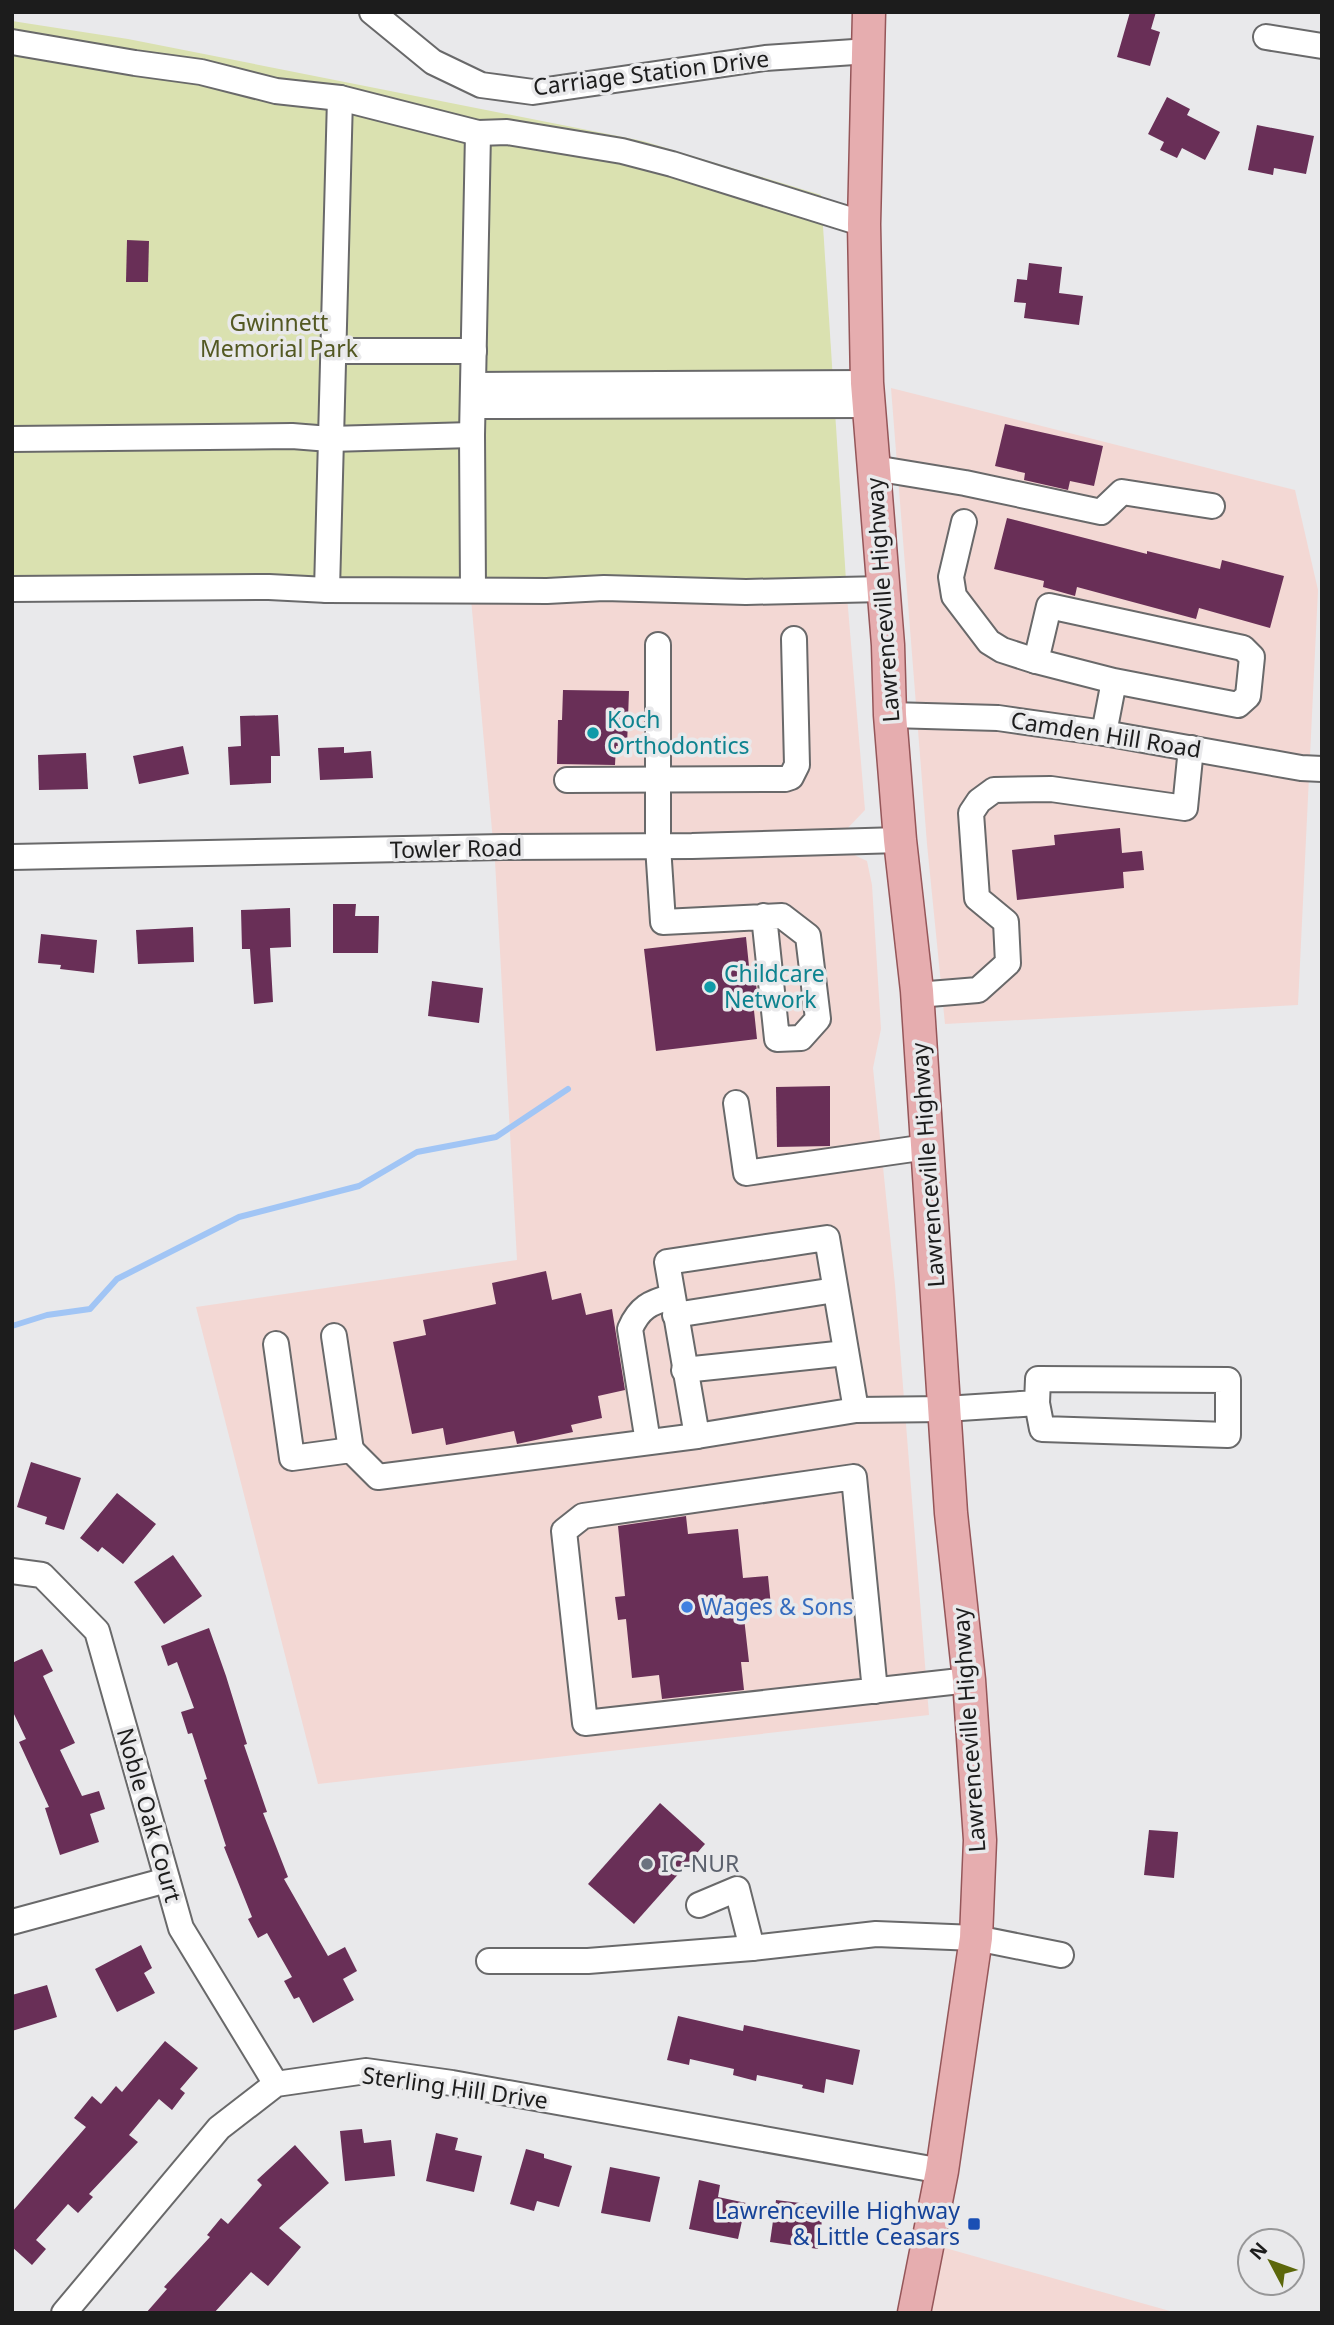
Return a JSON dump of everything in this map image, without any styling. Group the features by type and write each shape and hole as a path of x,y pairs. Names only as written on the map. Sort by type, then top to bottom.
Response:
{"main road":[{"name":"Lawrenceville Highway","path":"869,12 864,224 868,394 900,840 917,995 951,1513 969,1680 980,1840 976,1938 942,2171 914,2313"}],"street":[{"name":"Carriage Station Drive","path":"372,12 433,62 481,85 533,92 765,58 869,51"},
{"path":"1266,37 1322,46"},
{"path":"12,42 201,72 276,91 340,98 478,133 507,132 622,151 864,224"},
{"path":"327,590 340,98"},
{"path":"473,589 472,435 478,133"},
{"path":"335,351 474,351"},
{"path":"473,396 868,394"},
{"path":"12,439 292,436 330,439 472,435"},
{"path":"874,468 965,483 1101,512 1122,492 1212,506"},
{"path":"964,522 951,577 954,596 989,642 1002,650 1036,661 1114,681 1238,705 1248,696 1252,657 1243,648 1049,606 1036,661"},
{"path":"12,589 269,587 327,590 547,591 604,588 746,592 884,589"},
{"path":"567,780 791,777 797,765 794,639"},
{"path":"658,645 658,846 663,922 764,916 782,916 808,936 818,1019 801,1038 777,1039 764,916"},
{"path":"1104,733 1114,681"},
{"name":"Camden Hill Road","path":"890,715 998,718 1104,733 1301,768 1322,769"},
{"path":"917,995 978,990 1008,962 1006,922 977,898 971,813 979,802 994,790 1051,789 1185,808 1191,748"},
{"name":"Towler Road","path":"12,857 900,840"},
{"path":"736,1104 746,1173 927,1147"},
{"path":"697,1436 667,1262 827,1238 856,1410"},
{"path":"648,1442 630,1329 636,1315 644,1306 674,1306 835,1290"},
{"path":"334,1336 351,1450 378,1477 697,1436 856,1410 945,1409 1037,1403"},
{"path":"276,1344 292,1458 351,1450"},
{"path":"684,1370 846,1353"},
{"path":"1038,1379 1228,1380 1228,1435 1042,1429 1037,1403 1038,1379"},
{"path":"875,1692 854,1477 583,1516 564,1531 585,1723 875,1692 969,1680"},
{"name":"Noble Oak Court","path":"12,1571 42,1574 97,1631 181,1928 276,2084"},
{"path":"12,1922 167,1880"},
{"path":"699,1905 737,1889 752,1948"},
{"path":"488,1961 589,1961 752,1948 876,1934 976,1938 1061,1955"},
{"name":"Sterling Hill Drive","path":"276,2084 366,2071 452,2083 942,2171"},
{"path":"64,2313 219,2129 276,2084"}],"shaded area":[{"path":"891,388 1295,490 1318,590 1298,1005 945,1024 927,844"},
{"path":"847,596 865,810 844,832 493,841 471,599"},
{"path":"850,853 867,861 872,885 881,1029 873,1068 895,1285 929,1715 318,1784 196,1307 517,1260 495,861"},
{"path":"924,2242 1177,2313 906,2313"}],"green space":[{"name":"Gwinnett Memorial Park","path":"12,21 128,39 643,141 821,195 847,596 12,598"}],"building":[{"path":"1130,12 1156,12 1151,29 1160,32 1150,66 1117,57"},
{"path":"1167,97 1190,109 1187,115 1220,132 1205,160 1182,148 1177,158 1160,150 1164,142 1148,134"},
{"path":"1257,125 1314,136 1306,174 1274,168 1273,175 1248,170"},
{"path":"127,240 149,241 148,282 126,282"},
{"path":"1029,263 1062,267 1059,293 1083,296 1079,325 1024,318 1026,303 1014,302 1017,279 1027,280"},
{"path":"1005,424 1103,446 1094,486 1070,481 1068,490 1024,480 1025,473 995,466"},
{"path":"1007,518 1147,554 1147,551 1220,569 1222,560 1284,576 1270,628 1199,608 1196,619 1077,587 1075,596 1043,587 1044,581 994,569"},
{"name":"Koch Orthodontics","path":"563,690 629,691 627,746 616,746 615,765 557,764 558,720 562,720"},
{"path":"278,715 280,756 271,756 271,783 230,785 228,747 241,746 240,716"},
{"path":"183,746 189,774 139,784 133,756"},
{"path":"344,747 344,753 371,751 373,778 320,780 318,748"},
{"path":"86,753 88,789 39,790 38,755"},
{"path":"1120,828 1122,853 1142,851 1144,870 1123,872 1124,888 1017,900 1012,850 1055,845 1054,835"},
{"path":"333,904 356,904 355,916 379,916 378,953 333,953"},
{"path":"290,908 291,947 270,948 273,1002 254,1004 250,949 242,949 241,910"},
{"path":"193,927 194,962 138,964 136,930"},
{"path":"41,934 97,940 94,973 38,963"},
{"name":"Childcare Network","path":"746,937 750,976 755,976 758,1000 753,1001 757,1039 656,1051 644,949"},
{"path":"432,981 483,988 479,1023 428,1016"},
{"path":"830,1086 830,1146 777,1147 776,1087"},
{"path":"546,1271 552,1300 581,1293 586,1315 612,1309 625,1390 598,1396 602,1418 571,1425 573,1432 517,1444 514,1431 446,1445 443,1428 412,1434 393,1342 426,1335 423,1320 496,1304 492,1283"},
{"path":"31,1462 81,1478 64,1530 45,1524 47,1517 17,1507"},
{"path":"117,1493 156,1524 123,1564 102,1547 98,1552 80,1538"},
{"name":"Wages & Sons","path":"686,1516 688,1534 738,1529 743,1578 768,1576 771,1606 743,1609 749,1662 741,1662 744,1690 662,1699 659,1675 632,1678 626,1619 618,1620 615,1597 625,1596 618,1526"},
{"path":"173,1555 202,1596 164,1624 134,1582"},
{"path":"209,1628 267,1812 263,1813 288,1877 284,1879 328,1956 345,1947 357,1971 343,1979 354,2000 313,2023 299,1997 294,1999 284,1981 292,1977 267,1933 258,1938 248,1919 252,1917 224,1847 226,1846 204,1780 207,1779 192,1733 188,1734 181,1712 194,1708 177,1662 168,1666 161,1646"},
{"path":"42,1649 53,1671 43,1676 75,1743 60,1750 82,1796 99,1791 105,1809 90,1814 99,1842 60,1855 45,1808 49,1807 19,1742 26,1739 12,1710 12,1663"},
{"name":"IC-NUR","path":"660,1803 705,1844 634,1924 588,1884"},
{"path":"1149,1830 1178,1832 1174,1878 1144,1875"},
{"path":"141,1945 152,1968 144,1973 155,1993 117,2012 95,1969"},
{"path":"47,1985 57,2017 12,2031 12,1995"},
{"path":"678,2016 743,2031 744,2025 860,2050 853,2085 826,2079 824,2093 802,2088 803,2085 757,2075 756,2081 733,2075 734,2069 690,2059 689,2065 667,2060"},
{"path":"165,2041 198,2068 180,2089 185,2093 172,2110 159,2099 129,2135 138,2142 89,2194 93,2197 78,2213 68,2204 36,2240 46,2249 32,2265 12,2247 12,2212 86,2127 74,2118 92,2096 101,2104 116,2086 122,2092"},
{"path":"362,2129 364,2143 391,2140 395,2176 345,2181 340,2131"},
{"path":"436,2133 458,2138 455,2150 482,2156 474,2192 426,2181"},
{"path":"295,2145 329,2183 279,2228 301,2247 268,2286 251,2272 214,2313 146,2313 167,2289 164,2287 210,2237 207,2235 221,2218 228,2224 262,2185 257,2180"},
{"path":"526,2149 544,2154 544,2158 572,2166 559,2207 537,2201 534,2211 510,2204"},
{"path":"610,2167 660,2177 650,2222 601,2213"},
{"path":"699,2180 720,2185 718,2197 746,2203 738,2239 689,2229"},
{"path":"776,2200 824,2206 818,2249 770,2242"}],"waterway":[{"path":"12,1326 47,1315 90,1309 117,1279 239,1217 359,1186 417,1152 496,1137 568,1089"}],"place":[{"name":"Koch Orthodontics","path":"593,733"},
{"name":"Childcare Network","path":"710,987"},
{"name":"Wages & Sons","path":"687,1607"},
{"name":"IC-NUR","path":"647,1864"},
{"name":"Lawrenceville Highway & Little Ceasars","path":"974,2224"}]}
